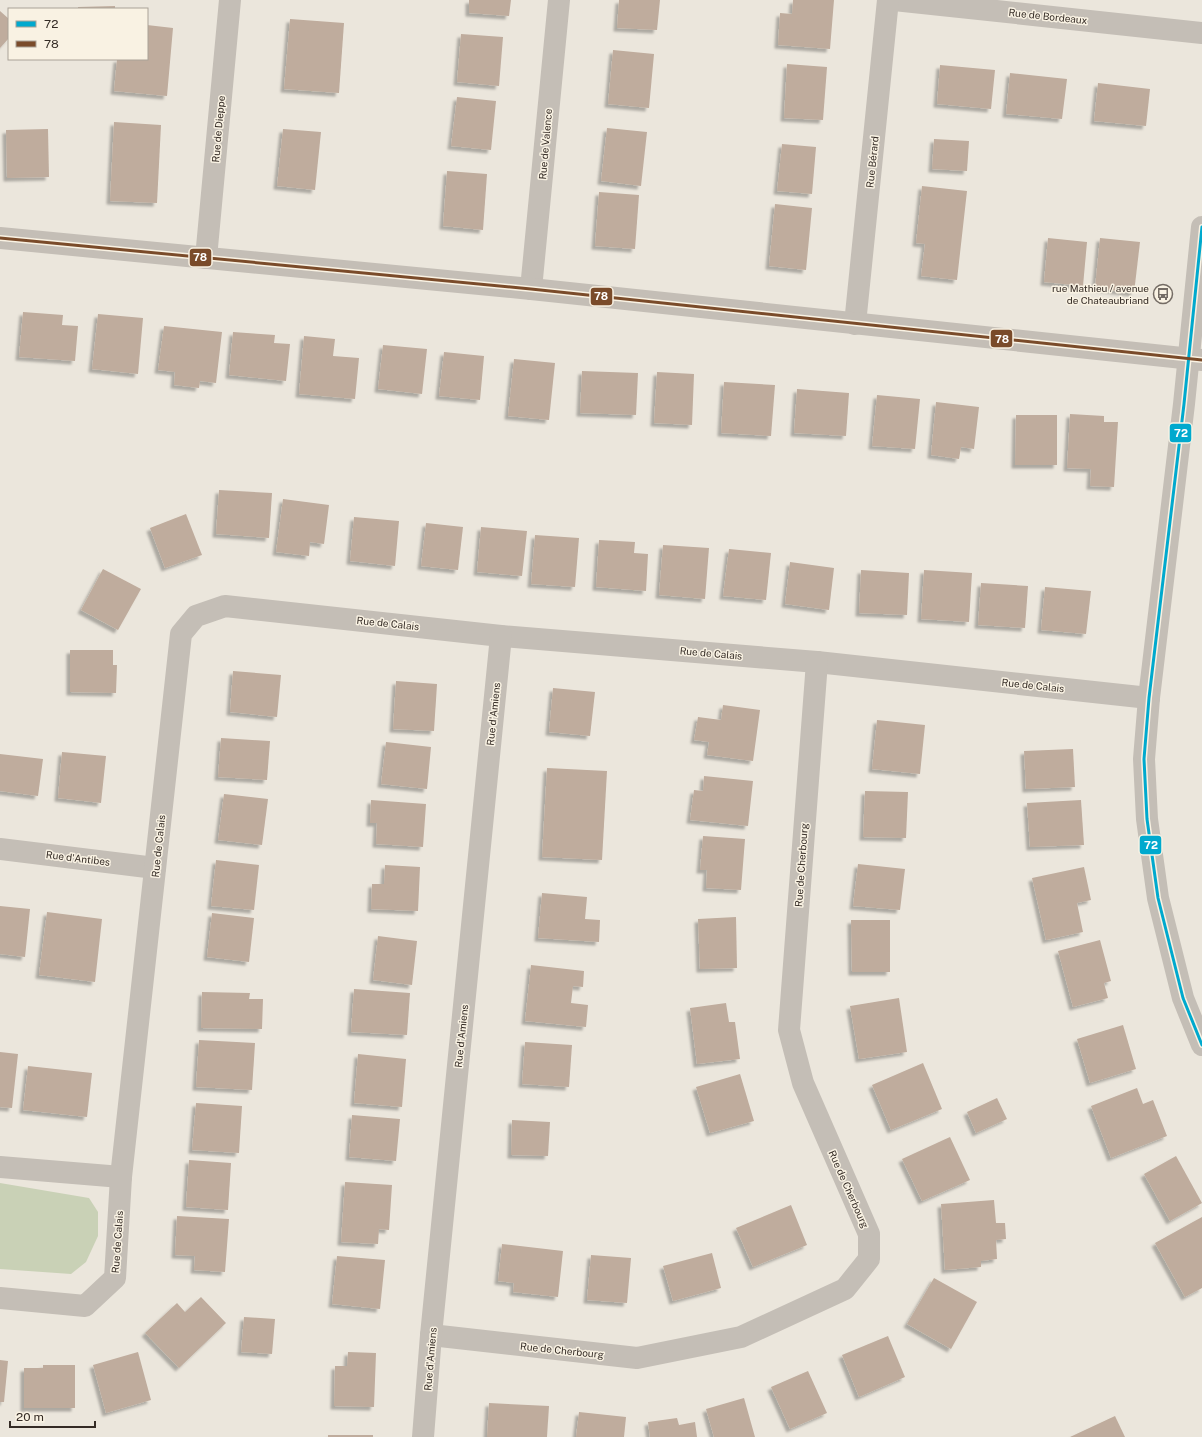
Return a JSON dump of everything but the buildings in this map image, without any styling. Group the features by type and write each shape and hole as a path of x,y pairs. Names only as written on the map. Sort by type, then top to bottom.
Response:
{"street":[{"name":"Rue de Dieppe","path":"206,258 230,0"},
{"name":"Rue de Valence","path":"531,289 559,0"},
{"name":"Rue Bérard","path":"855,324 888,0"},
{"name":"Rue de Bordeaux","path":"894,0 1202,33"},
{"path":"1202,227 1195,360 1149,698 1144,767 1147,819 1158,898 1183,998 1202,1045"},
{"path":"0,238 531,289 1195,360"},
{"name":"Rue de Calais","path":"0,1298 85,1306 115,1278 121,1177 181,634 196,616 225,606 500,636 817,662 1149,698"},
{"name":"Rue d'Amiens","path":"423,1437 431,1335 500,636"},
{"name":"Rue de Cherbourg","path":"431,1335 637,1358 741,1337 845,1289 869,1259 869,1234 803,1083 789,1030 817,662"},
{"name":"Rue d'Antibes","path":"0,848 155,868"},
{"path":"0,1167 121,1177"}],"green space":[{"path":"0,1183 89,1198 98,1212 98,1236 86,1262 71,1274 0,1269"}],"transit line":[{"name":"72","path":"1202,227 1184,404 1149,698 1144,759 1147,819 1158,898 1183,998 1202,1045"},
{"name":"78","path":"0,238 531,289 1202,360"}],"place":[{"name":"rue Mathieu / avenue de Chateaubriand","path":"1163,294"}]}
